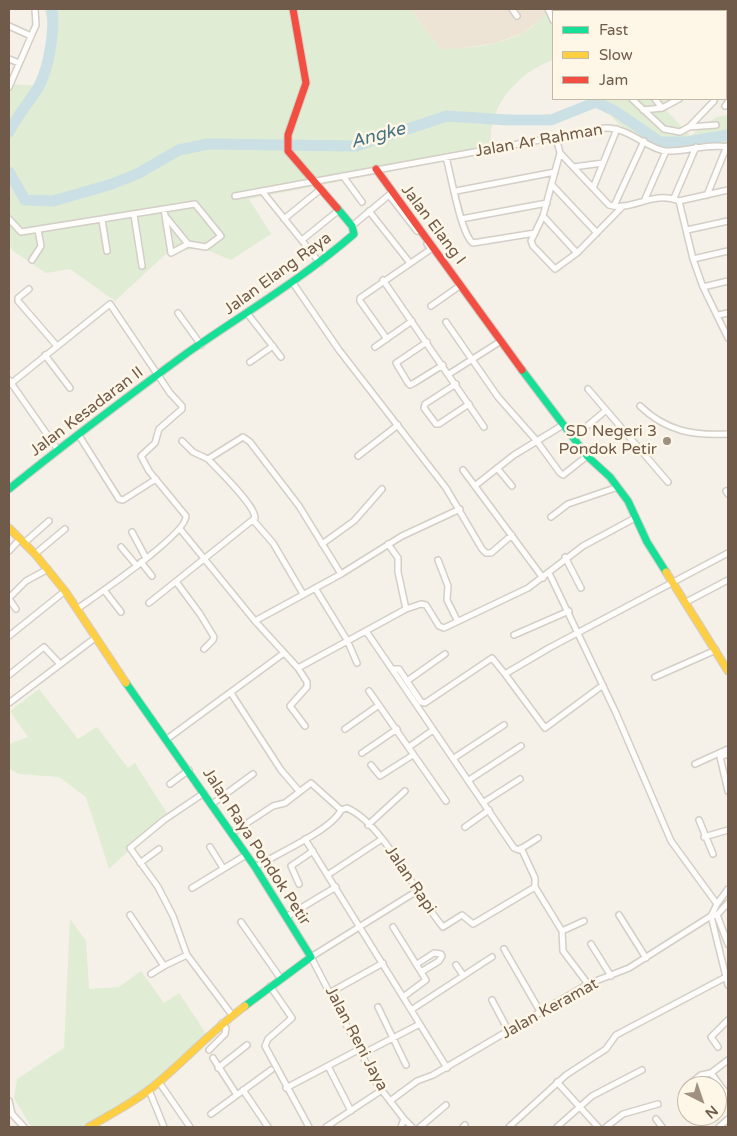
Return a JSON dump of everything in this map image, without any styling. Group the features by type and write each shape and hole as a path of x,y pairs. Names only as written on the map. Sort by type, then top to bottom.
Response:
{"street":[{"path":"9,87 36,25 35,9"},
{"name":"Jalan Elang Raya","path":"158,376 293,283 354,234 352,226 290,155 287,147 288,136 306,83 293,9"},
{"path":"512,9 517,16"},
{"path":"9,26 31,36"},
{"path":"9,59 19,63"},
{"path":"633,100 664,129 680,132 689,127 714,101"},
{"path":"656,100 662,108"},
{"path":"643,110 662,108 677,100"},
{"path":"689,127 716,125"},
{"name":"Jalan Ar Rahman","path":"376,169 604,128 617,129 666,151"},
{"path":"593,188 617,129"},
{"path":"556,137 560,153 547,203 532,244 555,269 558,269 577,253 624,205"},
{"path":"614,206 644,141"},
{"path":"644,200 666,151 696,147 728,146 708,195"},
{"path":"696,147 676,200 687,230 692,259 702,287 718,315 728,338"},
{"path":"560,153 609,205 624,205 662,197 676,200 728,190"},
{"path":"446,157 466,237 473,243 535,233"},
{"path":"573,167 603,163"},
{"path":"235,196 376,169"},
{"name":"Jalan Elang I","path":"376,169 563,425 587,456 618,487 628,501 647,542 687,602 728,671"},
{"path":"456,192 555,172"},
{"path":"343,176 362,202"},
{"path":"552,186 598,233"},
{"path":"284,219 320,189"},
{"path":"262,191 320,263"},
{"path":"352,226 389,195 431,249 362,295 360,300 387,339"},
{"path":"461,219 547,203"},
{"path":"9,219 21,232 195,204 221,236 206,247 188,244 172,253 164,209"},
{"path":"302,240 339,210"},
{"path":"369,211 410,263"},
{"path":"134,215 142,266"},
{"path":"543,216 577,253"},
{"path":"166,217 188,244"},
{"path":"102,220 107,251"},
{"path":"687,230 728,221"},
{"path":"32,260 41,246 38,230"},
{"path":"692,259 728,251"},
{"path":"384,280 484,426"},
{"path":"702,287 728,281"},
{"path":"293,283 339,350 398,425 460,509 486,553 491,553 512,535"},
{"path":"431,306 461,285"},
{"path":"30,289 18,298 18,301 56,346"},
{"path":"58,450 9,383 110,304 158,376 182,407 159,429 155,443 141,455 156,479 186,516 186,520 180,529 139,564 77,609"},
{"path":"718,315 728,312"},
{"path":"178,313 201,345"},
{"path":"247,313 281,356"},
{"path":"375,347 412,321"},
{"path":"446,322 498,397 536,440 561,475 587,456"},
{"path":"449,374 501,341"},
{"path":"427,342 396,363 408,383 410,385 414,383 443,365"},
{"path":"250,362 272,346"},
{"path":"45,355 70,388"},
{"name":"Jalan Kesadaran II","path":"9,489 78,434 158,376"},
{"path":"456,384 425,404 424,408 436,424 439,424 469,404"},
{"path":"588,389 668,482"},
{"path":"640,406 655,420 683,432 695,435 728,434"},
{"path":"573,438 605,411"},
{"path":"358,456 398,425"},
{"path":"476,485 536,440 563,425"},
{"path":"78,434 119,499 123,500 156,479"},
{"path":"208,459 230,444 245,438 299,506 341,574"},
{"path":"149,603 177,583 253,520 255,513 208,459 193,452 182,441"},
{"path":"497,468 512,486"},
{"path":"463,470 476,485 543,578"},
{"path":"551,517 568,504 618,487"},
{"path":"322,544 354,521 382,489"},
{"path":"255,621 341,574 388,544 460,509"},
{"path":"298,668 406,609 421,604 426,605 442,629 457,620 494,606 543,578 566,557 635,518"},
{"path":"253,520 273,543 303,594"},
{"path":"9,551 49,521"},
{"name":"Jalan Raya Pondok Petir","path":"9,528 35,554 66,591 95,638 255,867 311,957"},
{"path":"35,554 65,529"},
{"path":"180,529 255,621 298,668 308,685 290,706 305,726"},
{"path":"132,532 146,558"},
{"path":"388,544 398,558 398,572 406,609"},
{"path":"122,547 152,576"},
{"path":"506,674 579,632 728,553"},
{"path":"566,557 581,588"},
{"path":"438,560 448,586 447,600 457,620"},
{"path":"16,609 9,599 26,580 48,569"},
{"path":"549,573 579,632 671,841 717,904"},
{"path":"687,602 728,580"},
{"path":"177,583 214,637 204,649"},
{"path":"315,588 347,640 357,663"},
{"path":"104,590 121,612"},
{"path":"9,636 32,615 66,591"},
{"path":"514,635 569,611"},
{"path":"366,631 514,848 521,848 538,838"},
{"path":"9,703 95,638"},
{"path":"9,675 44,647 60,664"},
{"path":"655,678 716,650"},
{"path":"167,739 284,653"},
{"path":"407,681 445,654"},
{"path":"392,669 399,669 423,703 492,658 506,674 545,728 603,685"},
{"path":"369,691 446,801"},
{"path":"231,693 281,770 299,791 285,803 273,806 232,833"},
{"path":"345,729 379,705"},
{"path":"454,758 504,725"},
{"path":"362,753 397,729"},
{"path":"409,747 433,730"},
{"path":"469,780 521,746"},
{"path":"695,764 728,749"},
{"path":"371,765 379,776 413,754"},
{"path":"728,754 720,756 728,791"},
{"path":"170,784 189,770"},
{"path":"212,804 253,774"},
{"path":"484,802 520,779"},
{"name":"Jalan Rapi","path":"299,791 311,783 341,810 350,809 368,825 382,839 444,928 462,915 473,924 535,887"},
{"path":"368,825 405,791"},
{"path":"204,793 131,846 131,851 158,887 174,916 186,955 232,1015"},
{"path":"255,867 331,823 341,810"},
{"path":"465,827 489,810"},
{"path":"699,820 713,854"},
{"path":"704,836 728,830"},
{"path":"305,839 329,874 418,1025 446,1068"},
{"path":"329,874 382,839"},
{"path":"210,846 224,868"},
{"path":"521,848 535,878 535,887 562,931 563,951 588,984"},
{"path":"140,864 159,849"},
{"path":"299,884 291,866 313,851"},
{"path":"192,888 246,855"},
{"path":"286,917 336,887"},
{"path":"728,889 717,904 714,916 728,985"},
{"path":"89,1127 149,1090 222,1023 270,986 311,957 417,891"},
{"name":"Jalan Keramat","path":"390,1101 417,1081 446,1068 588,984 611,976 646,958 714,916 728,903"},
{"path":"130,915 164,966"},
{"path":"618,915 646,958"},
{"path":"714,916 727,936 728,944"},
{"path":"562,931 584,921"},
{"path":"241,922 281,979"},
{"path":"393,927 417,964 426,982 403,997"},
{"path":"591,944 611,976"},
{"path":"504,949 541,1013"},
{"path":"417,964 434,953 441,954 442,956 439,961 421,972"},
{"path":"151,974 186,955"},
{"name":"Jalan Reni Jaya","path":"311,957 382,1090 412,1127"},
{"path":"410,1010 492,957"},
{"path":"331,992 382,963"},
{"path":"456,965 463,975"},
{"path":"509,1127 557,1082 575,1068 606,1049 616,1035 726,977"},
{"path":"270,986 292,1018 265,1043 286,1088 309,1127"},
{"path":"492,1000 509,1032"},
{"path":"378,1007 406,1065"},
{"path":"718,1047 711,1037 728,1020"},
{"path":"209,1050 224,1034 226,1028 222,1023"},
{"path":"286,1088 328,1066 394,1038 418,1025"},
{"path":"218,1068 247,1045"},
{"path":"214,1058 218,1068 237,1095"},
{"path":"701,1076 705,1073 711,1073 728,1060"},
{"path":"328,1066 351,1111"},
{"path":"211,1114 271,1070"},
{"path":"557,1127 592,1096 642,1070"},
{"path":"711,1073 728,1096"},
{"path":"159,1082 190,1127"},
{"path":"557,1082 598,1127"},
{"path":"149,1090 164,1127"},
{"path":"243,1090 268,1127"},
{"path":"326,1127 382,1090"},
{"path":"9,1101 11,1115 24,1127"},
{"path":"606,1127 623,1114 658,1104"},
{"path":"420,1127 446,1105"},
{"path":"401,1127 404,1119"},
{"path":"656,1119 662,1127"},
{"path":"719,1127 728,1119"}],"shaded area":[{"path":"410,9 553,9 523,33 496,43 459,49 440,49"}],"green space":[{"path":"44,9 410,9 440,49 461,48 493,44 523,33 552,11 552,60 523,77 507,93 495,114 491,131 490,152 249,199 271,234 231,260 202,248 167,253 115,301 70,269 46,273 13,251 9,245 9,88 11,84 44,86 54,39"},
{"path":"601,100 670,100 667,111 690,136 716,117 728,115 728,147 682,151 658,146 623,128"},
{"path":"39,689 78,739 97,727 128,768 135,763 170,818 137,843 109,869 86,797 59,777 19,774 9,769 9,744 28,737 10,711"},
{"path":"70,919 86,941 89,989 119,987 141,971 164,1003 179,993 209,1038 160,1085 86,1127 31,1127 14,1098 17,1079 64,1048"}],"waterway":[{"name":"Angke","path":"9,132 43,78 52,38 52,9"},
{"name":"Angke","path":"9,172 25,200 53,201 112,184 137,174 179,150 208,144 356,146 447,116 508,120 551,120 596,102 615,111 660,142 687,142 728,135"}],"traffic: fast":[{"path":"9,489 187,353 293,281 354,234 352,226 337,208"},
{"path":"522,370 587,456 610,477 628,501 647,542 666,572"},
{"path":"126,683 255,867 311,957 245,1006"}],"traffic: slow":[{"path":"9,528 35,554 65,591 126,683"},
{"path":"666,572 728,671"},
{"path":"89,1127 152,1088 245,1006"}],"traffic: jam":[{"path":"293,9 306,83 288,135 288,151 337,208"},
{"path":"376,169 522,370"}],"place":[{"name":"SD Negeri 3 Pondok Petir","path":"667,441"}]}
